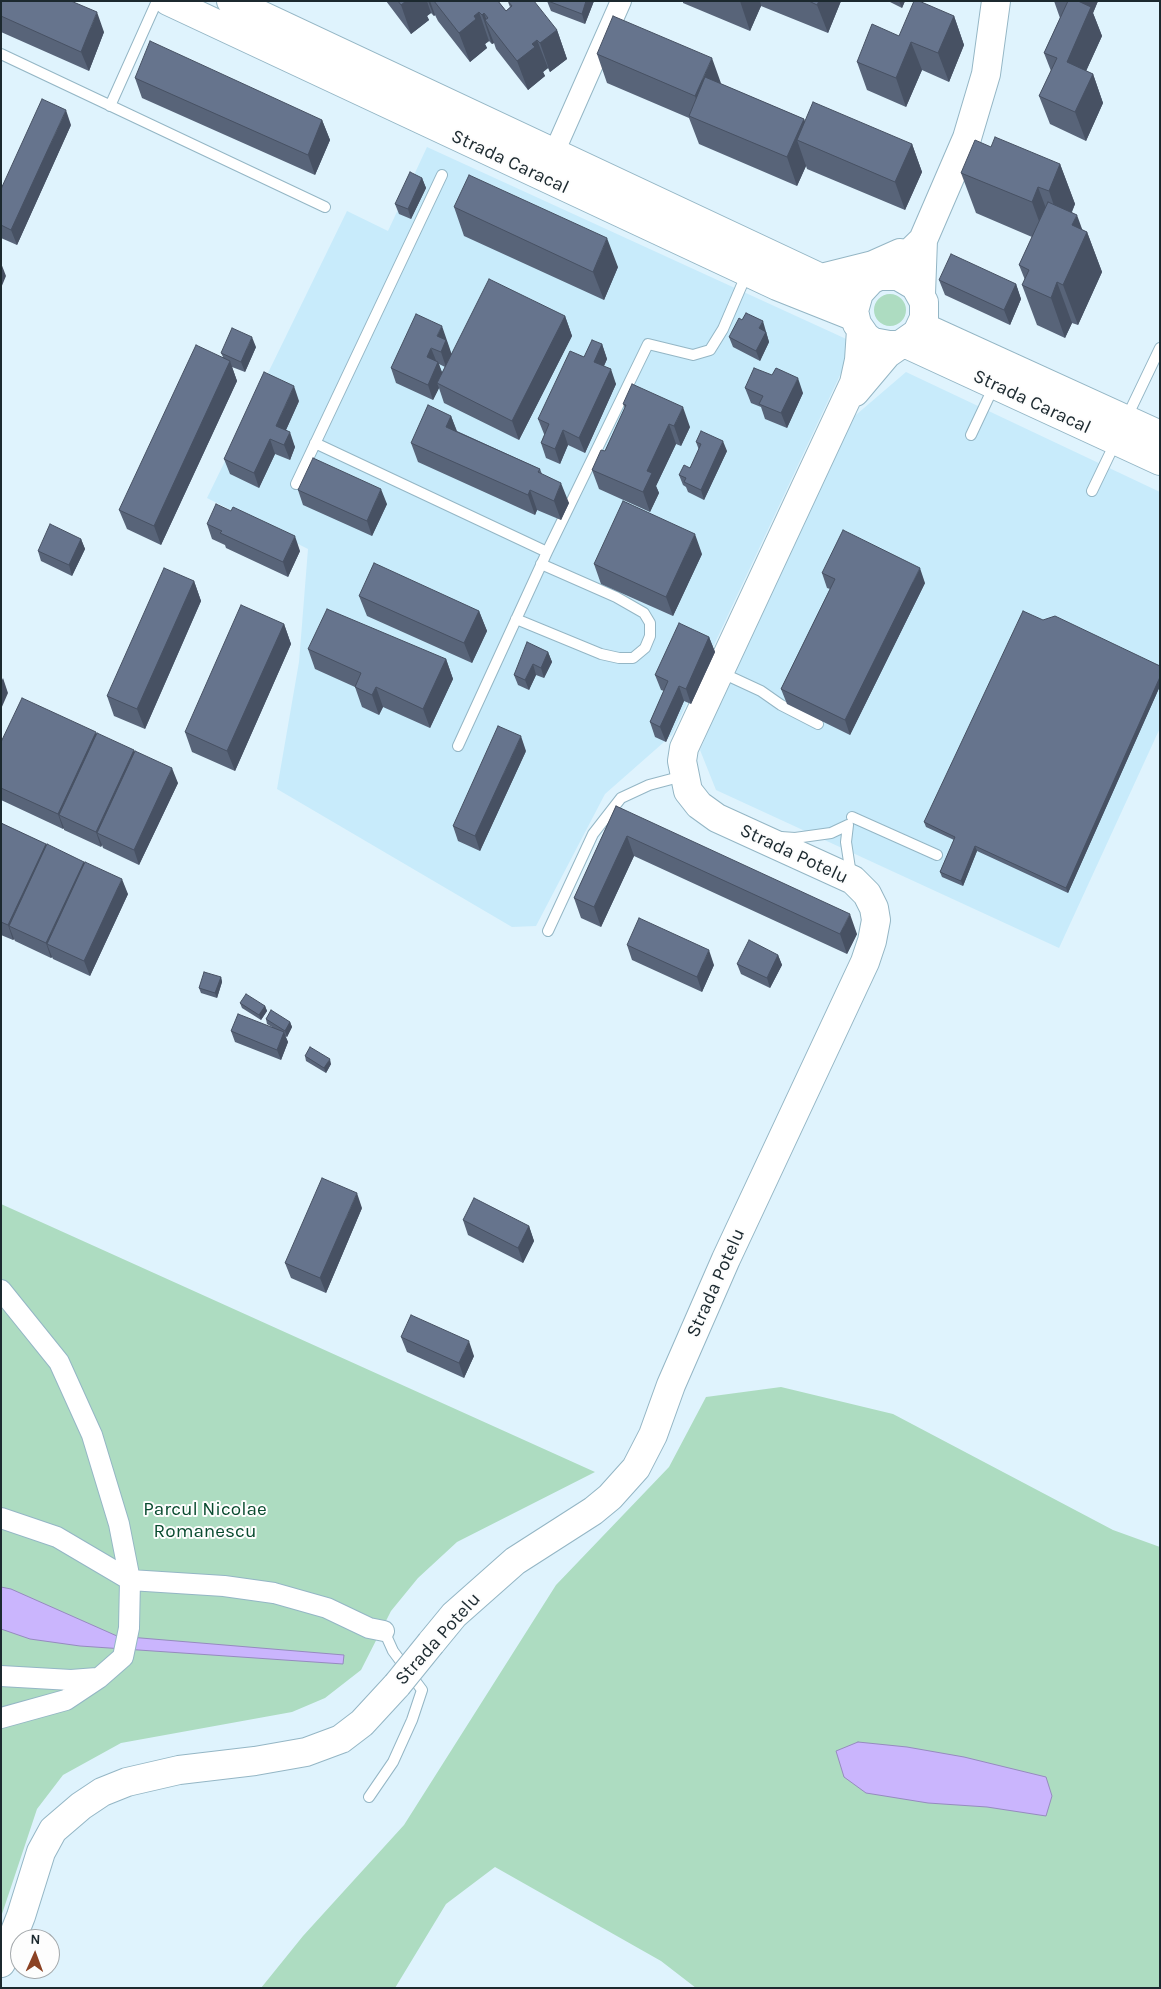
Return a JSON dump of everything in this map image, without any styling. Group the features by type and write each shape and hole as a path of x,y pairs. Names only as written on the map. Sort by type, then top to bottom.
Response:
{"main road":[{"name":"Strada Caracal","path":"168,1 748,272 811,300 858,313"},
{"name":"Strada Caracal","path":"231,1 821,278 858,313"},
{"path":"888,275 923,240 967,138 986,74 996,1"},
{"path":"821,278 884,261 923,240"},
{"path":"922,294 907,279 888,275 871,280 858,313 873,342 890,346 908,338 925,310 922,294 923,240"},
{"name":"Strada Potelu","path":"1,1963 18,1925 41,1852 53,1830 82,1806 102,1792 126,1782 179,1770 306,1752 341,1739 362,1723 397,1686 454,1615 515,1561 593,1511 636,1468 652,1435 671,1385 726,1259 865,962 876,920 874,908 867,894 853,880 717,818 698,805 688,791 683,776 682,760 684,748 854,383 859,360 858,313"},
{"name":"Strada Caracal","path":"908,338 942,360 994,384 1121,430 1160,435"},
{"name":"Strada Caracal","path":"908,338 1121,430 1160,461"},
{"name":"Strada Potelu","path":"841,412 878,364 908,338"},
{"path":"841,412 891,369 908,363 942,360"}],"street":[{"path":"543,177 621,1"},
{"path":"1,1290 60,1362 92,1435 119,1524 130,1580 129,1628 123,1657 99,1678 66,1700 1,1718"},
{"path":"1,1518 57,1537 130,1580 224,1586 274,1593 327,1608 369,1628 384,1631"},
{"path":"1,1676 71,1680 99,1678"}],"lane":[{"path":"110,106 157,1"},
{"path":"1,54 325,207"},
{"path":"296,484 442,175"},
{"path":"458,746 541,564 648,344 693,354 710,350 723,329 748,272"},
{"path":"1092,491 1160,348"},
{"path":"971,435 994,384"},
{"path":"315,443 547,552"},
{"path":"516,619 601,654 619,658 633,658 645,648 650,636 650,623 644,613 616,597 541,564"},
{"path":"720,672 762,691 781,705 818,724"},
{"path":"548,931 593,834 621,798 649,785 683,776"},
{"path":"852,817 937,855"},
{"path":"751,833 796,838 831,833 848,825 846,842 853,880"},
{"path":"369,1797 393,1762 412,1720 422,1690 393,1651 384,1631"}],"shaded area":[{"path":"427,147 855,343 672,735 605,794 536,926 512,927 277,789 299,662 308,549 207,498 347,211 388,231"},
{"path":"906,372 1160,492 1160,728 1059,948 716,790 700,750 850,420"},
{"path":"1,1587 11,1589 117,1636 344,1655 343,1664 80,1646 30,1639 1,1629"},
{"path":"858,1742 907,1747 964,1757 1046,1777 1052,1796 1046,1816 987,1807 928,1803 866,1793 844,1777 836,1751"}],"green space":[{"path":"890,294 896,295 901,299 905,304 905,316 901,321 896,325 890,326 884,325 879,321 875,316 874,310 875,304 879,299 884,295"},
{"name":"Parcul Nicolae Romanescu","path":"1,1204 595,1472 457,1542 418,1578 391,1611 361,1670 325,1698 292,1712 121,1743 63,1775 37,1809 1,1917"},
{"path":"781,1387 893,1414 1113,1530 1160,1547 1160,1988 696,1988 661,1961 495,1867 446,1904 395,1988 261,1988 303,1936 404,1825 556,1585 669,1467 706,1397"}],"building":[{"path":"1,1 71,1 97,12 81,52 1,16"},
{"path":"398,1 406,1 401,5"},
{"path":"434,1 498,1 506,11 512,6 508,1 534,1 557,30 540,43 537,40 532,44 535,47 517,61 485,20 488,18 484,13 482,15 479,12 474,16 476,19 459,33"},
{"path":"548,1 586,1 582,14"},
{"path":"809,1 819,1 817,5"},
{"path":"914,1 919,1 954,16 938,53 911,42 896,78 857,62 872,24 899,36"},
{"path":"1068,1 1078,1 1091,7 1067,62 1093,74 1075,112 1039,96 1057,58 1044,53"},
{"path":"613,16 712,58 695,96 597,54"},
{"path":"150,41 322,120 308,155 135,78"},
{"path":"705,77 804,119 787,157 689,116"},
{"path":"42,99 66,110 11,230 1,225 1,189"},
{"path":"813,102 912,144 895,182 797,140"},
{"path":"995,137 1060,164 1049,191 1038,187 1032,202 961,173 975,140 991,147"},
{"path":"410,172 422,178 408,209 395,204"},
{"path":"469,175 607,238 593,272 454,207"},
{"path":"1048,202 1077,215 1072,225 1087,232 1063,285 1057,282 1051,298 1022,285 1029,270 1019,265"},
{"path":"951,254 1016,284 1004,310 939,280"},
{"path":"489,279 565,316 512,421 437,383"},
{"path":"746,313 763,321 759,328 766,332 756,351 729,337 739,318 742,320"},
{"path":"416,314 442,326 437,336 446,340 441,352 431,348 427,357 438,362 428,385 391,368"},
{"path":"232,328 252,337 241,362 221,353"},
{"path":"592,340 602,344 594,362 611,369 579,438 563,430 555,449 541,443 549,424 538,419 570,351 584,357"},
{"path":"196,345 230,361 154,526 119,510"},
{"path":"754,368 772,375 776,368 798,378 781,413 759,404 763,396 745,388"},
{"path":"264,372 294,386 276,426 290,432 284,445 270,439 254,473 224,459"},
{"path":"632,384 683,407 674,426 669,424 647,471 652,473 643,492 592,470 601,450 605,451 626,405 623,404"},
{"path":"428,405 451,416 446,427 540,469 538,472 561,483 554,501 530,490 528,495 411,443"},
{"path":"701,431 723,441 701,490 684,482 686,478 679,475 684,465 690,468 701,444 696,442"},
{"path":"313,458 381,489 367,521 298,490"},
{"path":"623,501 695,534 666,597 594,564"},
{"path":"216,504 231,511 233,507 295,536 283,562 220,533 222,531 207,524"},
{"path":"50,524 81,539 69,565 38,551"},
{"path":"843,530 920,568 845,720 781,689 835,579 822,573"},
{"path":"374,563 479,611 464,643 359,596"},
{"path":"164,568 194,581 137,709 107,696"},
{"path":"241,605 284,624 227,751 185,732"},
{"path":"327,609 446,659 423,709 376,687 372,695 355,687 361,673 308,649"},
{"path":"1023,611 1043,620 1055,616 1160,666 1160,677 1066,888 975,846 961,881 940,872 955,837 924,822"},
{"path":"679,623 709,637 686,689 679,686 660,727 650,722 668,681 655,675"},
{"path":"527,642 548,652 541,668 533,664 525,680 514,675"},
{"path":"22,698 96,732 58,814 1,788 1,742"},
{"path":"498,726 521,736 475,836 453,826"},
{"path":"97,733 134,750 96,832 59,815"},
{"path":"135,751 172,768 134,850 97,833"},
{"path":"616,806 850,914 840,934 627,836 594,907 574,898"},
{"path":"1,823 46,844 8,925 1,922"},
{"path":"47,844 84,862 46,943 9,926"},
{"path":"85,862 122,879 84,961 47,944"},
{"path":"639,918 709,950 697,977 627,945"},
{"path":"749,940 778,955 767,978 737,964"},
{"path":"204,972 221,977 215,993 199,988"},
{"path":"246,994 265,1006 259,1015 240,1003"},
{"path":"271,1010 290,1022 285,1031 266,1019"},
{"path":"238,1014 284,1032 277,1050 231,1031"},
{"path":"310,1047 330,1059 324,1068 305,1056"},
{"path":"322,1178 357,1193 320,1278 285,1263"},
{"path":"474,1198 529,1226 518,1248 463,1220"},
{"path":"411,1315 469,1341 459,1363 401,1337"}]}
